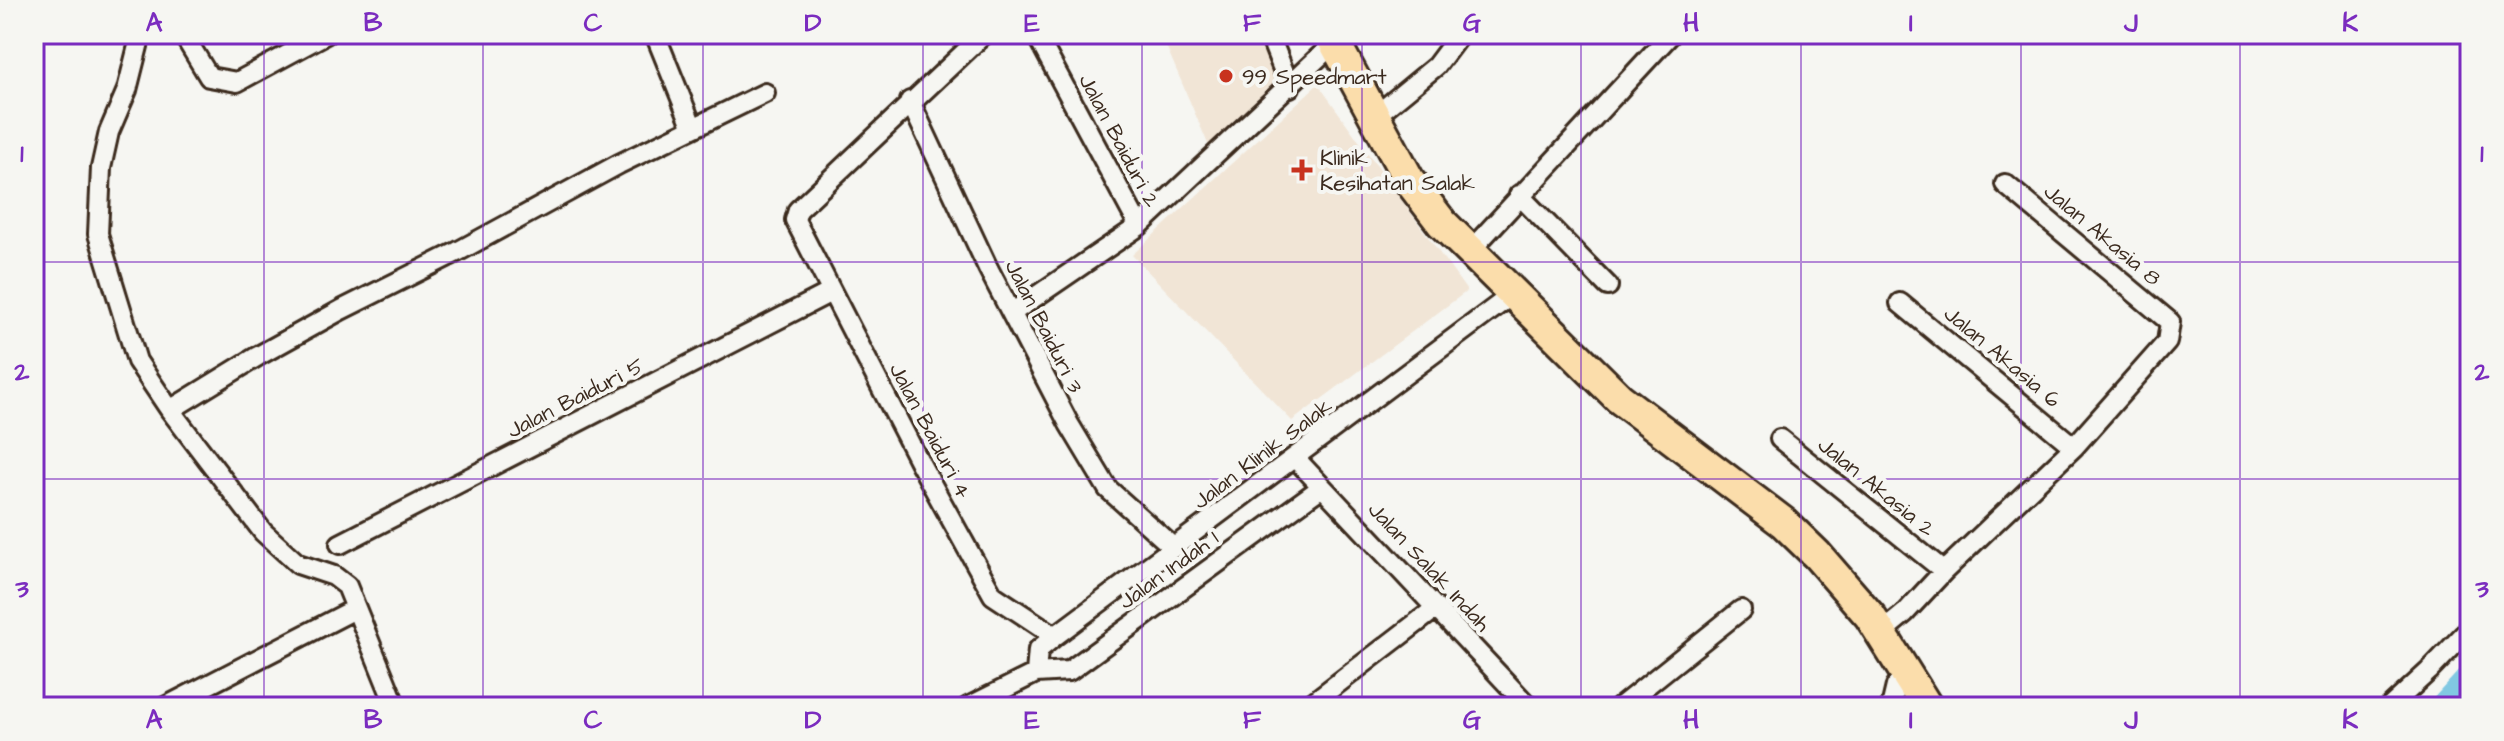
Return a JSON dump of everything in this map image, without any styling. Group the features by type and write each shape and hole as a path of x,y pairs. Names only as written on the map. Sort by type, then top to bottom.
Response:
{"main road":[{"path":"1332,39 1409,180 1442,223 1619,398 1784,523 1817,555 1881,633 1927,707"}],"street":[{"path":"141,34 127,90 109,132 101,168 98,234 137,361 170,410 263,532 298,564 334,576 347,586 396,707"},
{"path":"183,34 209,77 237,82 326,34"},
{"path":"655,34 693,128"},
{"path":"910,101 984,34"},
{"name":"Jalan Baiduri 2","path":"1036,34 1139,226"},
{"path":"1269,34 1290,87"},
{"path":"1374,117 1436,66 1460,34"},
{"path":"1470,251 1671,34"},
{"path":"1013,312 1139,226 1290,87 1332,39"},
{"path":"170,410 341,310 457,252 619,164 765,93"},
{"name":"Jalan Baiduri 4","path":"910,101 798,210 795,220 921,465 993,595 1055,636"},
{"name":"Jalan Baiduri 3","path":"910,101 988,268 1069,424 1108,489 1174,548"},
{"name":"Jalan Akasia 8","path":"2005,184 2170,322 2167,342 2074,447"},
{"path":"1519,195 1608,286"},
{"name":"Jalan Baiduri 5","path":"340,544 831,292"},
{"name":"Jalan Klinik Salak","path":"1036,673 1038,650 1055,636 1513,294"},
{"name":"Jalan Akasia 6","path":"1900,303 2074,447"},
{"name":"Jalan Akasia 2","path":"1780,439 1944,571"},
{"path":"1881,633 2074,447"},
{"name":"Jalan Salak Indah","path":"1296,459 1529,707"},
{"name":"Jalan Indah 1","path":"968,707 1036,673 1069,671 1322,487"},
{"path":"1307,707 1436,608"},
{"path":"165,707 355,609"},
{"path":"1620,707 1741,610"},
{"path":"2390,707 2470,628"},
{"path":"1891,707 1896,686 1907,673"}],"shaded area":[{"path":"1161,34 1262,34 1281,84 1211,151"},
{"name":"Klinik Kesihatan Salak","path":"1318,84 1467,291 1292,421 1132,255"}],"waterway":[{"path":"2447,707 2470,682"}],"place":[{"name":"99 Speedmart","path":"1226,76"},
{"name":"Klinik Kesihatan Salak","path":"1302,170"}]}
